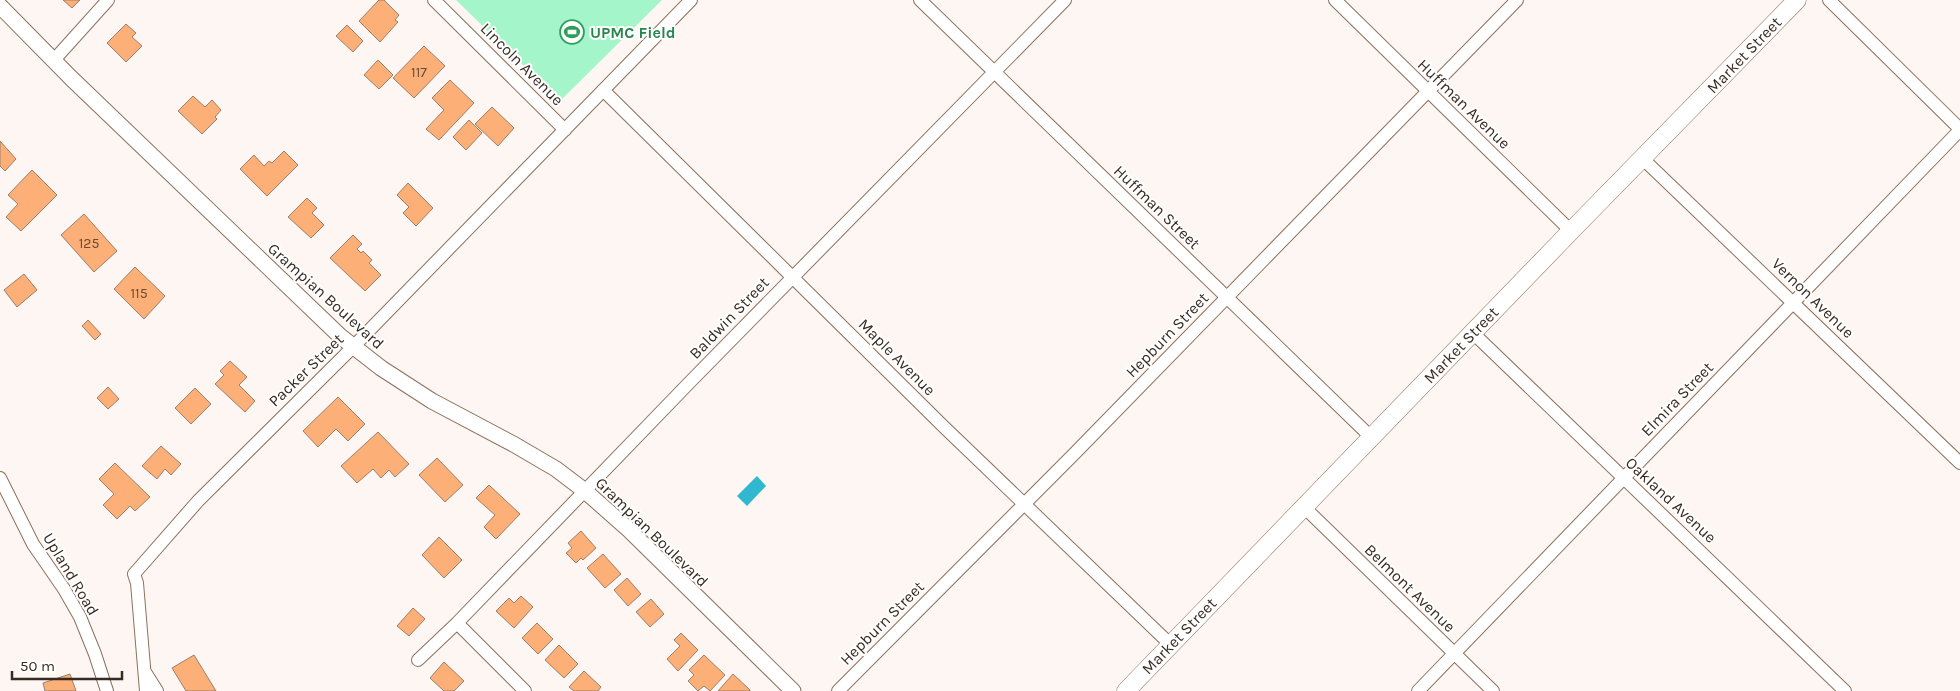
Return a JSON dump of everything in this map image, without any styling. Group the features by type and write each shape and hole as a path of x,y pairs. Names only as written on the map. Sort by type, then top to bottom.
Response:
{"main road":[{"name":"Market Street","path":"1134,688 1171,645 1797,0"}],"street":[{"path":"54,60 108,0"},
{"name":"Lincoln Avenue","path":"434,0 564,130"},
{"name":"Packer Street","path":"146,691 137,582 134,574 198,501 353,347 691,0"},
{"name":"Huffman Street","path":"920,0 1372,438"},
{"name":"Baldwin Street","path":"418,660 457,624 793,276 1065,0"},
{"name":"Huffman Avenue","path":"1335,0 1571,231"},
{"name":"Hepburn Street","path":"838,691 1024,502 1075,453 1517,0"},
{"path":"1829,0 1960,130"},
{"name":"Grampian Boulevard","path":"0,6 321,319 353,347 432,401 556,469 585,491 627,528 792,691"},
{"name":"Maple Avenue","path":"604,90 944,427 1171,645"},
{"name":"Elmira Street","path":"1418,691 1960,130"},
{"name":"Vernon Avenue","path":"1642,158 1960,463"},
{"name":"Oakland Avenue","path":"1474,333 1845,691"},
{"name":"Upland Road","path":"0,478 33,544 80,617 107,691"},
{"name":"Belmont Avenue","path":"1304,507 1493,691"},
{"path":"457,624 525,691"},
{"path":"144,670 157,691"}],"green space":[{"path":"456,0 662,0 560,101"}],"water":[{"path":"757,476 766,486 747,506 737,496"}],"building":[{"path":"63,0 80,0 72,8"},
{"path":"379,0 384,0 399,15 395,20 398,22 380,42 359,21"},
{"path":"126,24 136,33 132,37 142,46 126,62 107,43"},
{"path":"347,25 363,41 353,52 336,36"},
{"path":"424,46 445,66 414,98 393,78"},
{"path":"378,60 393,75 379,89 364,75"},
{"path":"450,80 474,103 439,140 426,129 444,110 432,98"},
{"path":"193,96 205,107 212,100 221,110 215,117 217,119 202,134 178,111"},
{"path":"492,107 514,128 498,146 475,124"},
{"path":"469,120 482,133 466,150 453,137"},
{"path":"0,141 16,159 5,171 0,166"},
{"path":"284,151 298,165 267,196 240,169 254,155 264,166 269,161 272,163"},
{"path":"32,170 57,195 21,231 6,217 18,204 8,195"},
{"path":"408,183 433,208 416,226 403,213 409,207 397,195"},
{"path":"307,198 317,208 312,213 324,225 311,238 288,217"},
{"path":"84,214 117,251 94,272 61,235"},
{"path":"353,235 362,244 357,249 361,253 363,251 372,260 369,263 381,275 365,291 330,258"},
{"path":"135,267 165,296 144,319 114,289"},
{"path":"24,274 37,290 17,307 4,290"},
{"path":"88,320 101,334 95,340 82,326"},
{"path":"230,361 247,377 239,385 255,401 245,412 215,384 224,375 220,371"},
{"path":"108,387 119,399 108,409 97,398"},
{"path":"195,388 211,404 191,424 175,408"},
{"path":"338,397 365,424 348,441 336,429 318,447 303,431"},
{"path":"378,432 409,464 395,477 389,470 381,478 373,469 357,483 341,466"},
{"path":"161,446 181,464 171,475 165,469 157,479 142,466"},
{"path":"437,458 463,485 445,502 419,475"},
{"path":"115,463 150,497 135,511 130,506 117,519 103,505 114,494 99,479"},
{"path":"489,485 520,514 496,539 484,527 495,515 476,498"},
{"path":"581,531 596,548 583,560 581,558 576,563 566,553 572,548 568,543"},
{"path":"439,537 462,560 444,578 422,555"},
{"path":"603,554 621,574 605,588 587,568"},
{"path":"627,578 641,594 628,606 614,590"},
{"path":"521,596 533,607 514,628 496,611 509,598 514,603"},
{"path":"651,599 664,614 650,627 636,612"},
{"path":"413,608 425,619 409,636 397,626"},
{"path":"537,623 553,639 538,654 522,638"},
{"path":"681,633 698,650 678,671 667,659 680,646 674,640"},
{"path":"559,645 578,664 564,678 545,660"},
{"path":"194,655 216,691 186,691 172,668"},
{"path":"704,655 725,675 710,691 704,686 698,691 688,681 694,675 689,670"},
{"path":"444,662 464,681 454,691 444,691 430,678"},
{"path":"584,671 601,687 598,691 574,691 569,687"},
{"path":"70,674 76,691 45,691 43,683"},
{"path":"733,674 750,690 750,691 718,691"}],"place":[{"name":"UPMC Field","path":"572,32"}]}
